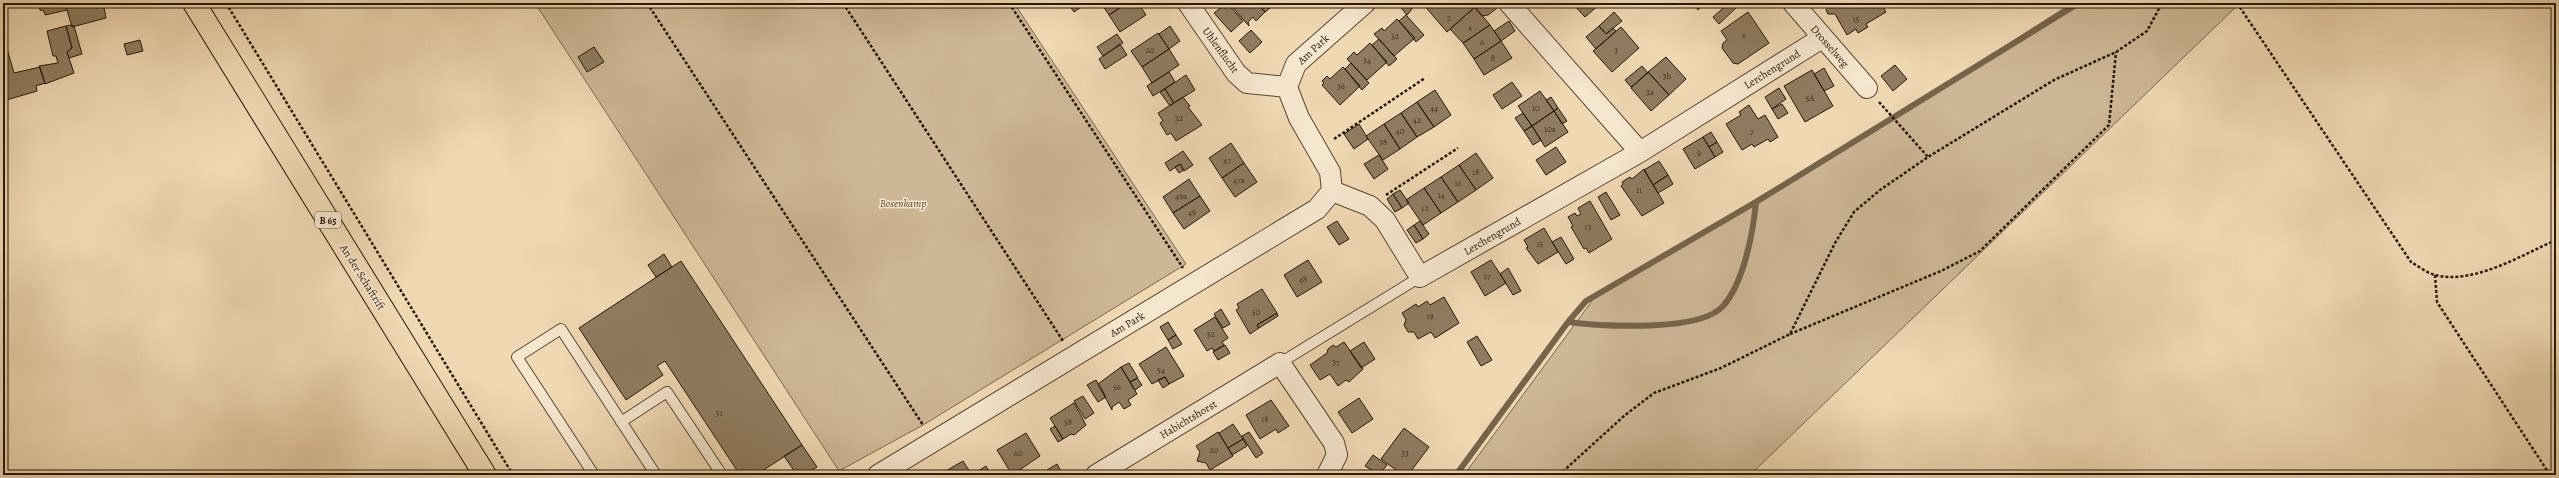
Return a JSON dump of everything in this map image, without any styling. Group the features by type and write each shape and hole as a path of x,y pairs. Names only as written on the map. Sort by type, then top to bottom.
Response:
{"main road":[{"name":"An der Schaftrift","path":"194,3 485,475"}],"street":[{"name":"Uhlenflucht","path":"1188,3 1242,78 1247,82 1287,88"},
{"name":"Am Park","path":"1287,88 1296,64 1365,3"},
{"path":"1509,3 1640,152"},
{"name":"Drosselweg","path":"1793,3 1867,88"},
{"name":"Lerchengrund","path":"1420,278 1640,152 1822,38"},
{"path":"1287,88 1299,118 1330,172 1332,192 1370,206 1385,220 1420,278"},
{"name":"Am Park","path":"878,475 1317,209 1332,192"},
{"path":"1280,363 1334,443 1337,455 1326,475"},
{"name":"Habichtshorst","path":"1096,475 1280,363"}],"lane":[{"name":"Habichtshorst","path":"1280,363 1420,278"},
{"path":"594,475 517,358 560,329 656,475"},
{"path":"622,422 667,392 722,475"}],"path":[{"path":"226,3 513,475"},
{"path":"647,3 922,425"},
{"path":"843,3 1063,340"},
{"path":"1009,3 1181,266"},
{"path":"1790,334 1835,243 1854,212 1880,190 1928,157 2054,80 2116,52 2146,31 2162,3"},
{"path":"2238,3 2411,262 2435,275 2460,276 2489,270 2556,240"},
{"path":"1559,475 1624,416 1654,393 1721,368 1790,334 1941,271 1980,251 2109,125 2116,52"},
{"path":"1318,149 1425,78"},
{"path":"1887,112 1909,134 1928,157"},
{"path":"1370,206 1458,148"},
{"path":"2435,275 2437,302 2550,475"}],"green space":[{"name":"Bosenkamp","path":"535,3 1014,3 1186,264 923,425 839,471"},
{"path":"2072,3 2240,3 1750,475 1464,475 1597,294 1902,112"}],"building":[{"path":"38,3 65,3 67,10 45,15 44,11 40,10"},
{"path":"65,3 103,3 106,18 72,27"},
{"path":"1071,3 1087,3 1074,12 1069,5"},
{"path":"1101,3 1127,3 1109,15"},
{"path":"1127,3 1138,3 1146,15 1120,32 1109,15"},
{"path":"1227,3 1243,21 1231,32 1214,13"},
{"path":"1229,3 1257,3 1265,12 1256,21 1253,17 1248,22 1249,26"},
{"path":"1257,3 1274,3 1275,4 1265,12"},
{"path":"1397,3 1407,3 1412,9 1407,15"},
{"path":"1471,3 1475,7 1447,32 1423,4"},
{"path":"1481,3 1493,3 1497,8 1488,15 1482,16 1475,8"},
{"path":"1572,3 1601,3 1585,17"},
{"path":"1694,3 1701,3 1703,5 1698,10"},
{"path":"1729,3 1736,3 1738,6 1719,24 1713,17"},
{"path":"1830,3 1881,3 1886,12 1866,24 1868,27 1858,33 1856,29 1847,35 1835,14 1828,14 1826,10"},
{"path":"1475,7 1490,25 1463,43 1450,29"},
{"path":"1614,12 1622,21 1606,34 1599,26"},
{"path":"1748,12 1769,43 1738,64 1733,63 1722,48 1723,43 1727,40 1721,31"},
{"path":"1406,15 1424,35 1416,42 1399,21"},
{"path":"1397,19 1415,38 1394,56 1374,34 1382,28 1384,31"},
{"path":"1509,21 1515,31 1501,41 1494,31"},
{"path":"1490,25 1501,41 1474,59 1463,43"},
{"path":"66,26 74,26 82,54 69,58 67,52 72,48"},
{"path":"66,26 72,48 67,52 74,73 45,84 39,66 58,63 56,56 53,56 47,31"},
{"path":"1170,26 1180,41 1169,49 1159,34"},
{"path":"1599,26 1606,34 1613,28 1616,31 1596,49 1586,37"},
{"path":"1621,27 1639,48 1612,72 1593,51"},
{"path":"1251,30 1262,42 1250,53 1239,41"},
{"path":"1158,33 1169,49 1142,67 1131,51"},
{"path":"1117,34 1123,43 1103,56 1097,47"},
{"path":"3,35 14,73 40,67 45,83 36,86 37,91 3,101"},
{"path":"1379,39 1397,59 1389,66 1372,45"},
{"path":"140,40 143,51 127,55 124,44"},
{"path":"1501,41 1512,58 1484,75 1474,59"},
{"path":"1370,43 1387,62 1367,80 1347,59 1354,52 1357,55"},
{"path":"1120,44 1127,55 1105,69 1099,59"},
{"path":"594,47 604,62 587,72 578,57"},
{"path":"1169,49 1179,65 1152,83 1142,67"},
{"path":"1666,57 1686,79 1669,95 1648,72"},
{"path":"1351,63 1369,83 1362,90 1345,69"},
{"path":"1895,65 1907,79 1893,91 1881,76"},
{"path":"1642,66 1648,73 1631,87 1625,80"},
{"path":"1343,67 1360,86 1340,105 1322,85 1324,83 1322,81 1327,76 1330,79"},
{"path":"1824,68 1834,86 1824,91 1814,74"},
{"path":"1812,70 1833,106 1805,122 1784,86"},
{"path":"1169,72 1175,82 1153,96 1147,86"},
{"path":"1648,72 1669,95 1651,111 1631,88"},
{"path":"1186,75 1195,90 1174,103 1165,89"},
{"path":"1512,82 1522,96 1502,109 1493,95"},
{"path":"1779,88 1786,99 1772,109 1765,97"},
{"path":"1165,89 1174,103 1170,106 1160,92"},
{"path":"1435,90 1451,115 1434,127 1417,102"},
{"path":"1540,91 1554,111 1532,126 1518,106"},
{"path":"1183,97 1190,106 1188,107 1202,125 1176,141 1171,133 1167,135 1160,123 1163,121 1158,113"},
{"path":"1551,97 1558,108 1554,111 1546,100"},
{"path":"1417,102 1434,127 1417,137 1401,113"},
{"path":"1782,104 1788,113 1778,119 1772,109"},
{"path":"1749,105 1758,119 1765,115 1778,137 1770,142 1768,139 1754,147 1752,144 1742,150 1726,124 1741,115 1739,112"},
{"path":"1558,108 1567,121 1562,124 1554,111"},
{"path":"1554,111 1568,132 1545,147 1532,126"},
{"path":"1401,113 1417,137 1400,149 1384,124"},
{"path":"1523,113 1532,126 1524,131 1515,118"},
{"path":"1359,124 1368,139 1354,149 1344,134"},
{"path":"1384,124 1400,149 1383,160 1366,136"},
{"path":"1532,126 1541,140 1533,145 1524,131"},
{"path":"1711,132 1717,142 1709,147 1703,137"},
{"path":"1703,137 1715,157 1695,169 1683,149"},
{"path":"1717,142 1723,152 1715,157 1709,147"},
{"path":"1231,143 1244,163 1222,178 1209,158"},
{"path":"1556,147 1566,162 1546,175 1536,160"},
{"path":"1183,151 1193,165 1184,171 1180,164 1170,171 1165,163"},
{"path":"1476,153 1493,178 1476,190 1459,165"},
{"path":"1379,155 1388,169 1374,179 1364,164"},
{"path":"1659,161 1668,175 1653,185 1644,170"},
{"path":"1244,163 1257,182 1235,197 1222,178"},
{"path":"1180,164 1184,170 1179,173 1175,167"},
{"path":"1459,165 1476,190 1458,202 1441,177"},
{"path":"1644,169 1664,203 1642,216 1621,186 1623,184 1622,182 1630,177 1632,179"},
{"path":"1668,175 1673,184 1658,193 1653,185"},
{"path":"1441,177 1458,202 1441,213 1424,188"},
{"path":"1189,179 1200,196 1173,213 1163,197"},
{"path":"1424,188 1441,213 1423,225 1406,200"},
{"path":"1400,190 1409,203 1402,208 1393,194"},
{"path":"1606,192 1620,215 1611,220 1598,197"},
{"path":"1393,194 1402,208 1395,212 1387,199"},
{"path":"1200,196 1210,211 1184,229 1173,213"},
{"path":"1590,201 1612,239 1589,253 1586,248 1584,249 1571,227 1573,226 1568,217 1575,213 1577,216 1581,214 1578,208"},
{"path":"1337,221 1349,239 1339,245 1327,227"},
{"path":"1420,221 1429,234 1423,239 1414,225"},
{"path":"1414,225 1423,239 1416,243 1407,230"},
{"path":"1544,228 1558,252 1538,264 1526,248 1528,247 1524,240"},
{"path":"1561,237 1574,259 1566,264 1552,242"},
{"path":"664,254 672,267 656,277 648,265"},
{"path":"1308,260 1322,282 1297,297 1284,275"},
{"path":"1491,260 1506,283 1485,296 1471,272"},
{"path":"681,261 802,445 756,475 740,475 665,361 657,366 663,375 626,400 579,328"},
{"path":"1508,268 1521,291 1513,295 1500,274"},
{"path":"1262,289 1277,313 1257,325 1259,328 1250,334 1236,310 1239,308 1237,304"},
{"path":"1444,297 1459,323 1435,338 1431,332 1418,339 1414,332 1408,332 1404,325 1406,320 1402,313 1416,304 1418,307 1427,301 1430,305"},
{"path":"1221,309 1230,324 1223,328 1214,314"},
{"path":"1277,313 1278,316 1259,328 1257,325"},
{"path":"1215,317 1228,338 1222,342 1224,345 1214,351 1212,348 1207,351 1194,330"},
{"path":"1168,322 1176,335 1168,340 1160,327"},
{"path":"1176,335 1182,344 1173,349 1168,340"},
{"path":"1477,336 1492,360 1481,366 1467,342"},
{"path":"1344,342 1363,369 1349,382 1346,380 1338,386 1330,374 1320,380 1310,365 1327,353 1328,349 1333,345 1336,347"},
{"path":"1364,342 1375,359 1361,368 1350,351"},
{"path":"1225,345 1230,353 1218,360 1213,352"},
{"path":"1166,347 1184,376 1169,384 1165,377 1152,384 1139,364"},
{"path":"1129,363 1138,378 1130,382 1121,367"},
{"path":"1121,367 1137,394 1128,400 1131,405 1124,409 1119,402 1112,407 1112,410 1098,384"},
{"path":"1165,377 1169,384 1163,388 1158,380"},
{"path":"1137,378 1142,385 1135,390 1130,382"},
{"path":"1096,380 1106,397 1098,402 1087,385"},
{"path":"1083,396 1094,413 1085,419 1074,401"},
{"path":"1359,398 1373,419 1352,433 1338,412"},
{"path":"1271,400 1289,426 1278,433 1276,429 1260,439 1246,415"},
{"path":"1074,403 1086,425 1074,435 1071,434 1063,439 1050,418"},
{"path":"1233,424 1243,439 1228,448 1219,433"},
{"path":"1055,426 1063,439 1058,442 1050,429"},
{"path":"1404,428 1429,447 1408,475 1403,475 1381,459"},
{"path":"1218,432 1233,456 1210,470 1206,463 1197,461 1200,452 1196,446"},
{"path":"1249,432 1263,453 1256,458 1242,436"},
{"path":"1026,433 1040,456 1021,469 1011,473 997,450"},
{"path":"1243,439 1247,446 1232,455 1228,448"},
{"path":"802,445 817,467 804,475 797,475 784,456"},
{"path":"1373,455 1387,465 1379,475 1365,466"},
{"path":"963,461 972,475 939,475"},
{"path":"1057,464 1063,475 1045,475 1048,473 1047,470"},
{"path":"986,466 991,475 972,475"}],"waterway":[{"path":"1456,475 1568,322 1586,301 1756,202 2079,3"},
{"path":"1568,322 1603,325 1650,326 1695,320 1712,314 1724,305 1737,283 1750,242 1756,202"}]}
